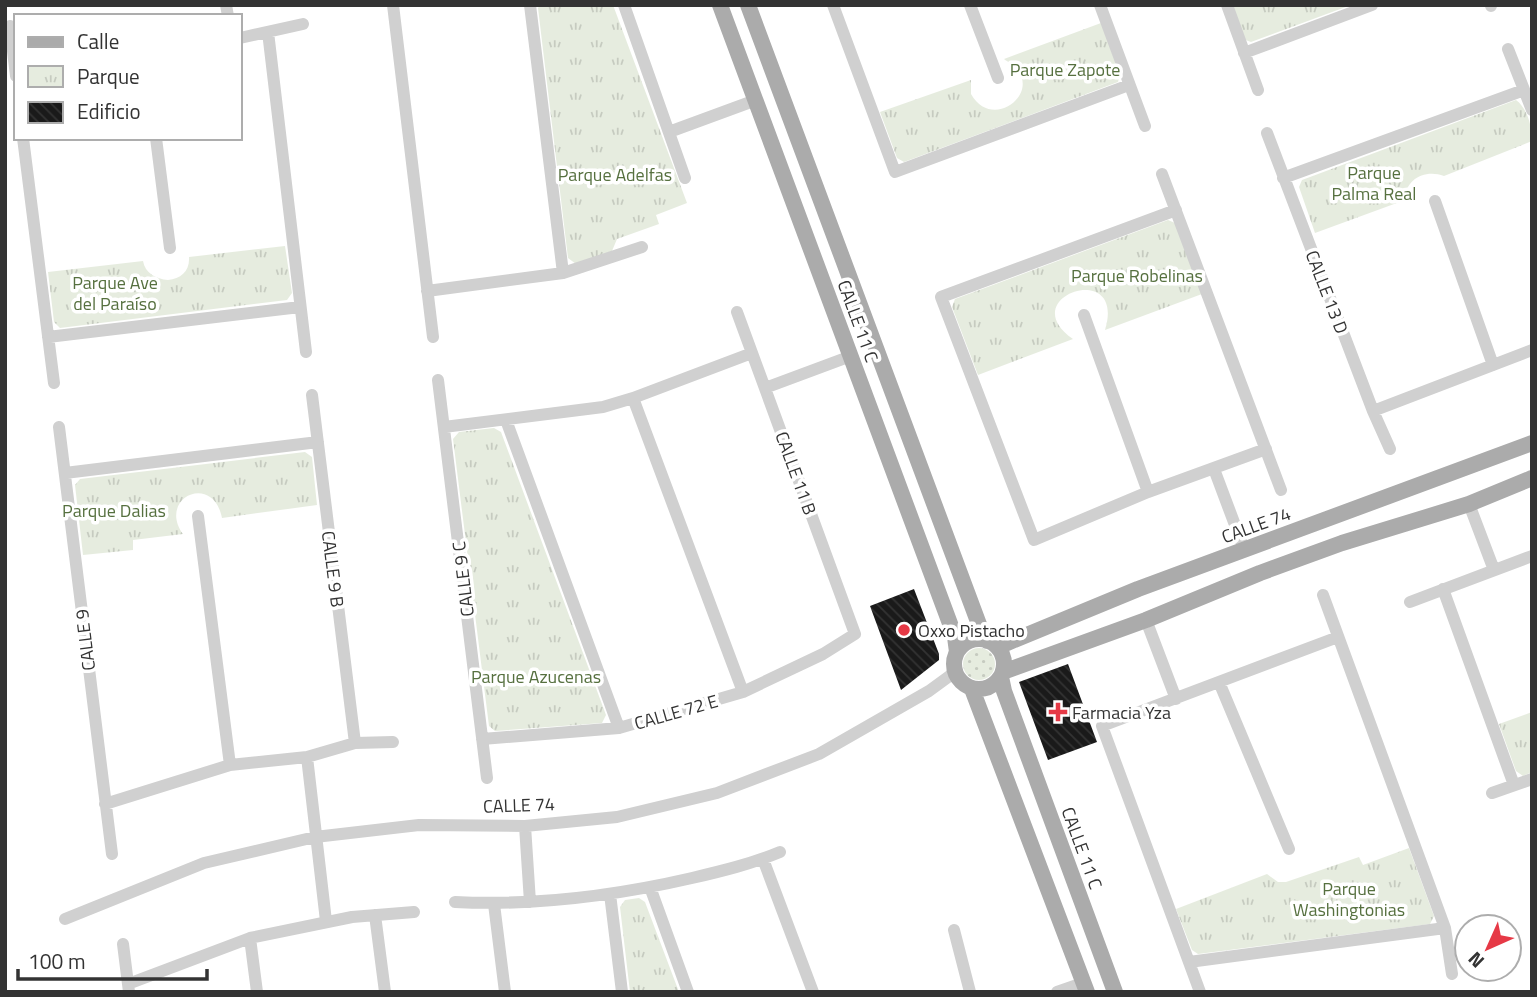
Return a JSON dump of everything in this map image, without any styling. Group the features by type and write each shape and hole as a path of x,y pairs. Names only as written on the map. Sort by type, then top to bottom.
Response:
{"main road":[{"name":"CALLE 11 C","path":"720,5 955,637 957,652"},
{"name":"CALLE 11 C","path":"748,5 963,582 990,642"},
{"path":"810,247 835,238"},
{"path":"819,271 843,261"},
{"path":"829,298 853,288"},
{"name":"CALLE 74","path":"990,642 1007,643 1244,549 1386,499 1532,443"},
{"path":"1002,675 1039,658 1146,620 1324,549 1469,504 1532,478"},
{"path":"1386,499 1387,512 1397,525"},
{"path":"1318,522 1327,537 1324,549"},
{"path":"937,588 953,592 963,582"},
{"path":"1092,609 1102,636"},
{"path":"1030,634 1039,658"},
{"path":"973,640 990,642 1003,657 1002,675 997,683 985,689 972,689 961,682 955,672 957,652 961,646 973,640"},
{"name":"CALLE 11 C","path":"1002,675 1057,836 1115,992"},
{"path":"972,689 1085,987 1103,977 1107,969"},
{"path":"1032,845 1042,834 1057,836"}],"street":[{"path":"393,5 433,337"},
{"path":"530,5 563,273"},
{"path":"624,5 685,178"},
{"path":"833,5 895,172 1129,85"},
{"path":"970,5 998,78"},
{"path":"1100,5 1145,126"},
{"path":"1227,5 1258,90"},
{"path":"1244,52 1372,5"},
{"path":"242,38 303,24"},
{"path":"10,26 14,61"},
{"path":"268,32 306,352"},
{"path":"1508,48 1532,110"},
{"path":"1283,178 1524,90"},
{"path":"669,132 756,100"},
{"name":"CALLE 13 D","path":"1267,134 1390,449"},
{"path":"23,140 54,383"},
{"path":"156,140 170,248"},
{"path":"1162,174 1281,490"},
{"path":"1436,201 1493,365"},
{"path":"1176,210 941,297 1034,540 1148,492 1266,449"},
{"path":"427,291 563,273 642,247"},
{"path":"48,337 300,307"},
{"name":"CALLE 11 B","path":"737,312 856,634"},
{"path":"1084,315 1148,492"},
{"path":"1373,411 1529,351 1532,365"},
{"path":"444,427 604,407 752,353"},
{"path":"765,388 851,356"},
{"name":"CALLE 9 C","path":"438,380 487,778"},
{"name":"CALLE 9 B","path":"312,395 355,743"},
{"path":"633,398 743,692"},
{"path":"506,420 619,728"},
{"name":"CALLE 9","path":"60,427 112,854"},
{"path":"65,473 318,442"},
{"path":"1214,469 1244,549"},
{"path":"1469,504 1494,570"},
{"path":"198,516 230,765"},
{"path":"1410,601 1532,556"},
{"path":"1443,589 1514,785"},
{"path":"1322,595 1445,928 1452,974"},
{"path":"1146,620 1176,699"},
{"name":"CALLE 72 E","path":"482,739 619,728 743,692 823,654 856,634"},
{"path":"1200,992 1102,726 1338,637"},
{"name":"CALLE 74","path":"65,919 204,863 315,837 419,825 525,827 617,817 717,793 819,754 929,691 955,672"},
{"path":"1219,682 1289,849"},
{"path":"106,804 230,765 307,757 355,743 393,742"},
{"path":"307,757 326,921"},
{"path":"1492,793 1532,779"},
{"path":"525,827 530,902"},
{"path":"455,902 494,904 610,894 650,887 763,859 780,852"},
{"path":"763,859 813,992"},
{"path":"650,887 688,992"},
{"path":"610,894 622,992"},
{"path":"494,904 505,992"},
{"path":"123,944 129,988 250,938 326,921 414,912"},
{"path":"375,915 385,992"},
{"path":"1189,962 1445,928"},
{"path":"954,930 970,992"},
{"path":"250,938 257,992"},
{"path":"1057,992 1085,987"}],"green space":[{"name":"Parque Adelfas","path":"540,5 613,5 687,203 656,215 659,224 617,239 612,251 576,264 568,258 538,8"},
{"path":"1230,5 1351,5 1251,42 1243,39"},
{"name":"Parque Zapote","path":"1101,23 1120,74 1118,82 904,162 897,158 880,112 971,80 971,94 980,105 1001,109 1018,98 1022,89 1022,79 1017,69 1004,59"},
{"name":"Parque Palma Real","path":"1516,100 1524,108 1532,141 1444,176 1423,175 1408,186 1405,200 1315,233 1299,187 1302,180"},
{"name":"Parque Robelinas","path":"1168,220 1175,223 1202,294 1105,330 1107,308 1101,295 1088,290 1074,292 1062,299 1055,310 1058,324 1073,339 978,375 952,307 955,299"},
{"name":"Parque Ave del Paraíso","path":"285,246 292,293 287,300 60,328 54,322 48,272 143,261 152,275 168,280 184,273 189,257"},
{"name":"Parque Azucenas","path":"494,428 501,432 606,715 602,723 495,731 489,726 453,439 459,432"},
{"name":"Parque Dalias","path":"305,452 312,457 317,505 222,518 217,504 208,496 199,493 189,495 177,510 177,521 183,534 133,540 133,550 83,555 75,485 80,479"},
{"path":"979,648 990,653 995,664 990,675 979,680 968,675 963,664 968,653"},
{"path":"1532,712 1532,772 1523,776 1516,771 1499,724"},
{"name":"Parque Washingtonias","path":"1409,848 1434,916 1430,924 1198,954 1192,950 1176,909 1267,874 1278,882 1286,882 1359,857 1363,865"},
{"path":"639,898 645,902 679,992 630,992 620,907 625,900"}],"building":[{"name":"Oxxo Pistacho","path":"914,589 939,660 901,690 870,606"},
{"name":"Farmacia Yza","path":"1068,664 1097,742 1048,760 1019,682"}],"place":[{"name":"Oxxo Pistacho","path":"904,630"},
{"name":"Farmacia Yza","path":"1058,712"}]}
